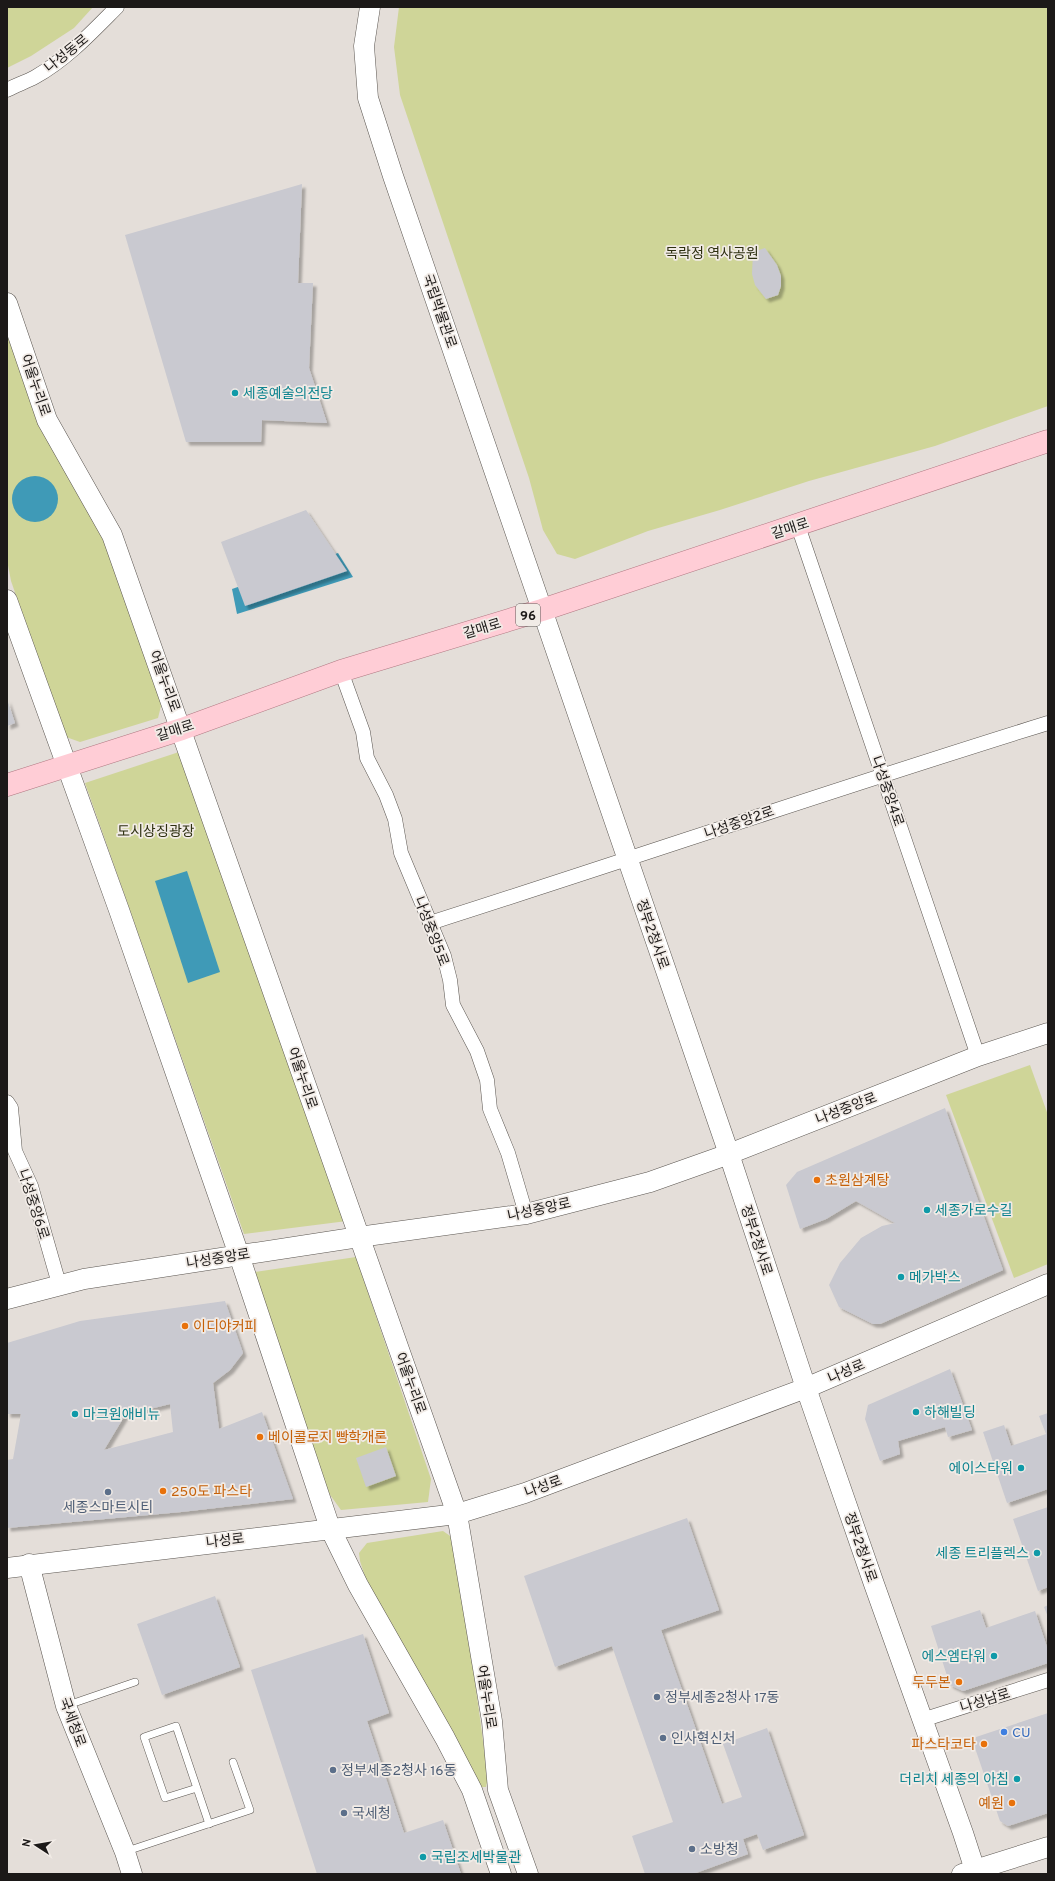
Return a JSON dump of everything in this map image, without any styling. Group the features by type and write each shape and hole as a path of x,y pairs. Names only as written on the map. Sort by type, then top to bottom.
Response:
{"main road":[{"name":"갈매로","path":"7,785 65,765 182,729 341,671 542,610 798,526 1048,441"}],"street":[{"name":"나성동로","path":"7,90 34,77 58,62 81,43 117,7"},
{"name":"국립박물관로","path":"370,7 364,46 368,98 542,610"},
{"name":"어울누리로","path":"7,303 47,420 112,535 182,729 457,1514 492,1721 498,1790 528,1874"},
{"name":"나성중앙4로","path":"798,526 978,1056"},
{"path":"7,600 65,765 119,910 239,1255 330,1528 358,1585 445,1738 472,1790 501,1874"},
{"name":"정부2청사로","path":"542,610 729,1154 806,1388 963,1833 968,1872"},
{"name":"나성중앙5로","path":"341,671 363,732 367,758 386,795 396,819 401,853 444,956 450,980 453,1005 477,1051 487,1080 490,1109 508,1153 526,1214"},
{"name":"나성중앙2로","path":"430,922 627,860 882,774 1048,723"},
{"name":"나성중앙로","path":"7,1299 59,1284 359,1237 526,1214 650,1182 729,1154 978,1056 1048,1033"},
{"name":"나성중앙6로","path":"7,1102 11,1108 15,1151 31,1186 59,1284"},
{"name":"나성로","path":"7,1568 29,1564 457,1514 525,1493 806,1388 1048,1284"},
{"name":"국세청로","path":"29,1564 66,1706 132,1874"},
{"name":"나성남로","path":"922,1720 1048,1680"},
{"path":"968,1872 1048,1847"}],"lane":[{"path":"66,1706 135,1682"},
{"path":"197,1788 165,1798 144,1737 176,1726 197,1788 209,1824"},
{"path":"124,1852 250,1810 233,1762"}],"green space":[{"path":"7,7 93,7 74,28 31,56 7,68"},
{"name":"독락정 역사공원","path":"399,7 1048,7 1048,406 935,446 809,481 720,510 648,531 575,559 557,554 543,530 529,478 400,95 394,47"},
{"path":"7,320 105,532 159,686 161,706 158,718 80,742 66,737 11,581 7,560"},
{"name":"도시상징광장","path":"182,751 347,1221 244,1234 85,783"},
{"path":"1030,1065 1048,1115 1048,1264 1014,1278 946,1095"},
{"path":"356,1257 431,1479 428,1502 341,1510 320,1481 255,1272"},
{"path":"443,1531 456,1540 488,1778 486,1787 480,1787 368,1586 360,1561 359,1553 367,1543"}],"water":[{"path":"35,476 48,480 54,486 58,499 54,512 48,518 35,522 22,518 16,512 12,499 16,486 22,480"},
{"path":"338,553 353,577 237,614 232,589"},
{"path":"187,871 220,972 188,983 155,881"}],"building":[{"path":"302,184 298,283 313,283 309,368 327,423 262,420 261,442 186,442 125,235"},
{"path":"765,248 777,265 781,276 781,286 778,295 766,299 755,285 752,274 753,252"},
{"path":"306,510 347,571 245,606 221,542"},
{"path":"7,699 15,723 7,726"},
{"name":"세종가로수길","path":"945,1108 1003,1270 880,1324 873,1324 839,1307 829,1285 840,1263 861,1238 882,1226 895,1223 856,1201 826,1219 800,1229 786,1185 797,1172"},
{"name":"마크원애비뉴","path":"225,1301 243,1353 230,1370 213,1383 219,1429 262,1412 293,1499 181,1512 7,1528 7,1460 13,1459 21,1414 7,1414 7,1343 80,1321","holes":["170,1404 173,1432 104,1450 125,1415"]},
{"name":"하해빌딩","path":"950,1369 972,1430 948,1437 945,1427 898,1441 900,1454 880,1461 865,1419 868,1405"},
{"name":"에이스타워","path":"1048,1413 1048,1489 1007,1503 983,1432 1004,1425 1011,1446 1046,1434 1039,1416"},
{"path":"386,1447 396,1476 366,1487 356,1458"},
{"name":"세종 트리플렉스","path":"1048,1507 1048,1587 1038,1591 1013,1519"},
{"name":"정부세종2청사 17동","path":"687,1518 719,1610 661,1630 722,1804 742,1797 723,1744 767,1728 804,1835 763,1850 757,1834 743,1839 748,1854 693,1874 645,1874 632,1836 673,1822 612,1646 555,1667 524,1576"},
{"path":"215,1596 240,1667 162,1695 137,1624"},
{"path":"1048,1605 1048,1617 1044,1607"},
{"name":"에스엠타워","path":"980,1610 986,1628 1035,1611 1048,1650 1048,1663 963,1691 950,1685 931,1626"},
{"name":"정부세종2청사 16동","path":"363,1634 389,1713 367,1721 404,1833 443,1820 461,1874 317,1874 251,1670"},
{"name":"더리치 세종의 아침","path":"1048,1713 1048,1813 1008,1826 1000,1821 974,1745 976,1737"}],"place":[{"name":"세종예술의전당","path":"235,393"},
{"name":"초원삼계탕","path":"817,1180"},
{"name":"세종가로수길","path":"927,1210"},
{"name":"메가박스","path":"901,1277"},
{"name":"이디야커피","path":"185,1326"},
{"name":"하해빌딩","path":"916,1412"},
{"name":"마크원애비뉴","path":"75,1414"},
{"name":"베이콜로지 빵학개론","path":"260,1437"},
{"name":"에이스타워","path":"1021,1468"},
{"name":"250도 파스타","path":"163,1491"},
{"name":"세종스마트시티","path":"108,1492"},
{"name":"세종 트리플렉스","path":"1037,1553"},
{"name":"에스엠타워","path":"994,1656"},
{"name":"두두본","path":"959,1682"},
{"name":"정부세종2청사 17동","path":"657,1697"},
{"name":"CU","path":"1004,1732"},
{"name":"인사혁신처","path":"663,1738"},
{"name":"파스타코타","path":"984,1744"},
{"name":"정부세종2청사 16동","path":"333,1770"},
{"name":"더리치 세종의 아침","path":"1017,1779"},
{"name":"예원","path":"1012,1803"},
{"name":"국세청","path":"344,1813"},
{"name":"소방청","path":"692,1849"},
{"name":"국립조세박물관","path":"423,1857"}]}
